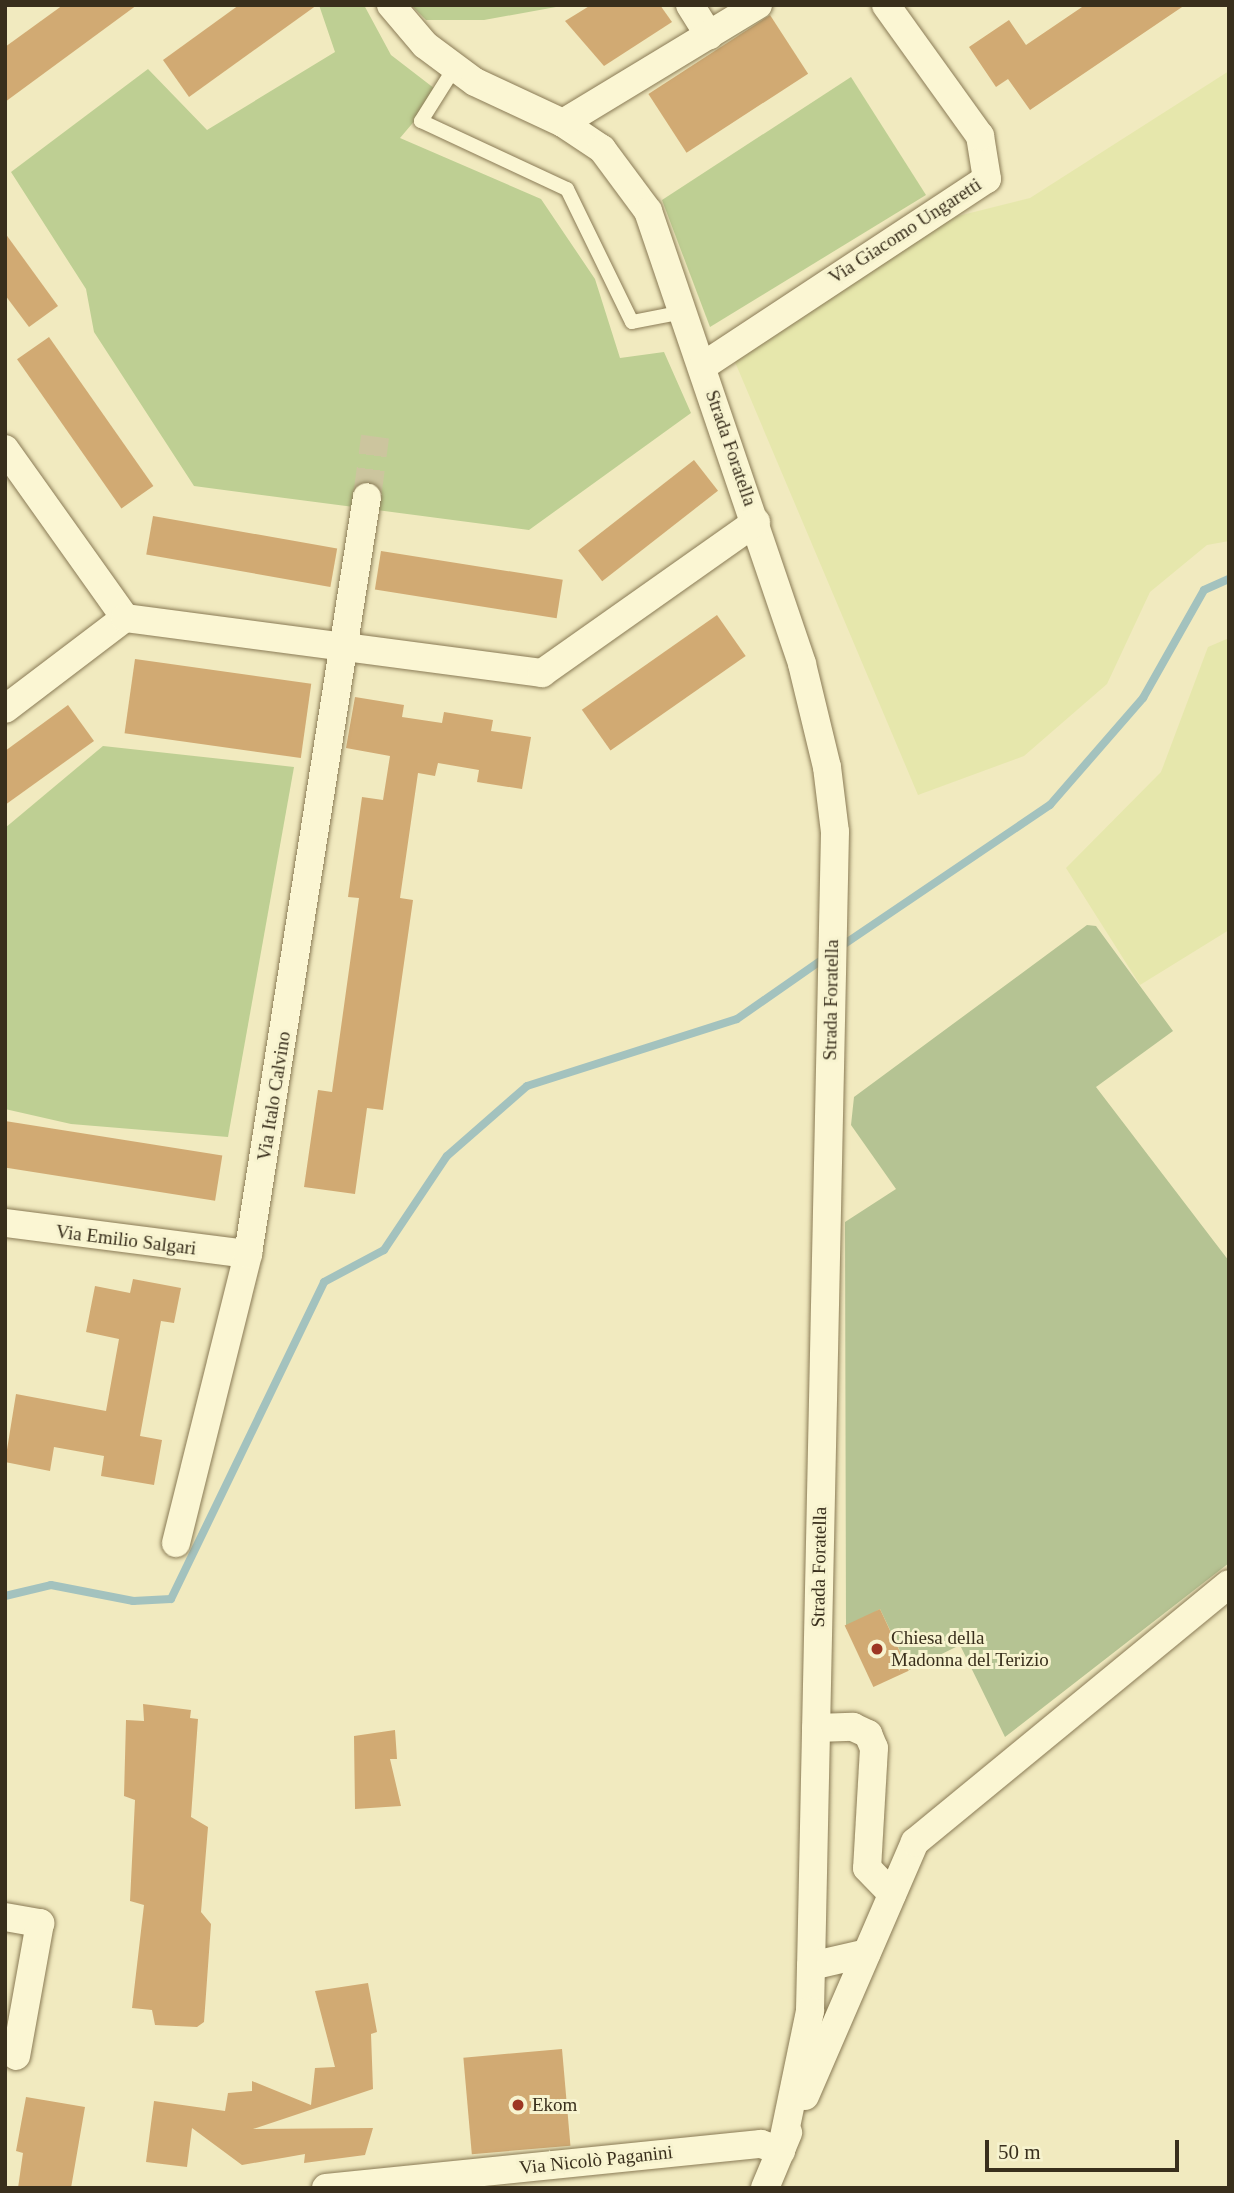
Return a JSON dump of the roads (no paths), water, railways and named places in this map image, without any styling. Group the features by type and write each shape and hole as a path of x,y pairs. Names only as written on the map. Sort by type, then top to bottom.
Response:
{"street":[{"name":"Strada Foratella","path":"391,5 455,67 563,123 603,149 648,211 684,312 713,358 756,522 802,664 827,767 835,832 810,2011 781,2151"},
{"path":"690,5 709,35"},
{"path":"563,123 758,5"},
{"name":"Via Giacomo Ungaretti","path":"713,358 987,179 980,136 886,5"},
{"path":"5,449 125,618"},
{"name":"Via Italo Calvino","path":"176,1543 248,1254 367,497"},
{"path":"5,709 125,618 343,643 542,673 756,522"},
{"name":"Via Emilio Salgari","path":"5,1223 248,1254"},
{"path":"765,2188 915,1842 1229,1584"},
{"path":"816,1728 853,1727 868,1734 874,1748 867,1868 892,1894"},
{"path":"5,1917 40,1923 16,2056"},
{"path":"811,1966 867,1953"},
{"path":"810,2011 848,1996"},
{"name":"Via Nicolò Paganini","path":"326,2188 761,2144 781,2151"}],"lane":[{"path":"455,67 421,121 566,189 632,322 684,312"}],"waterway":[{"path":"840,947 1050,805 1143,698 1204,590 1229,579"},
{"path":"5,1596 51,1585 133,1601 171,1599 324,1282 384,1250 447,1156 527,1086 737,1019 826,957"}],"tunnel":[{"path":"367,497 375,437"}],"place":[{"name":"Chiesa della Madonna del Terizio","path":"877,1649"},
{"name":"Ekom","path":"518,2105"}]}
